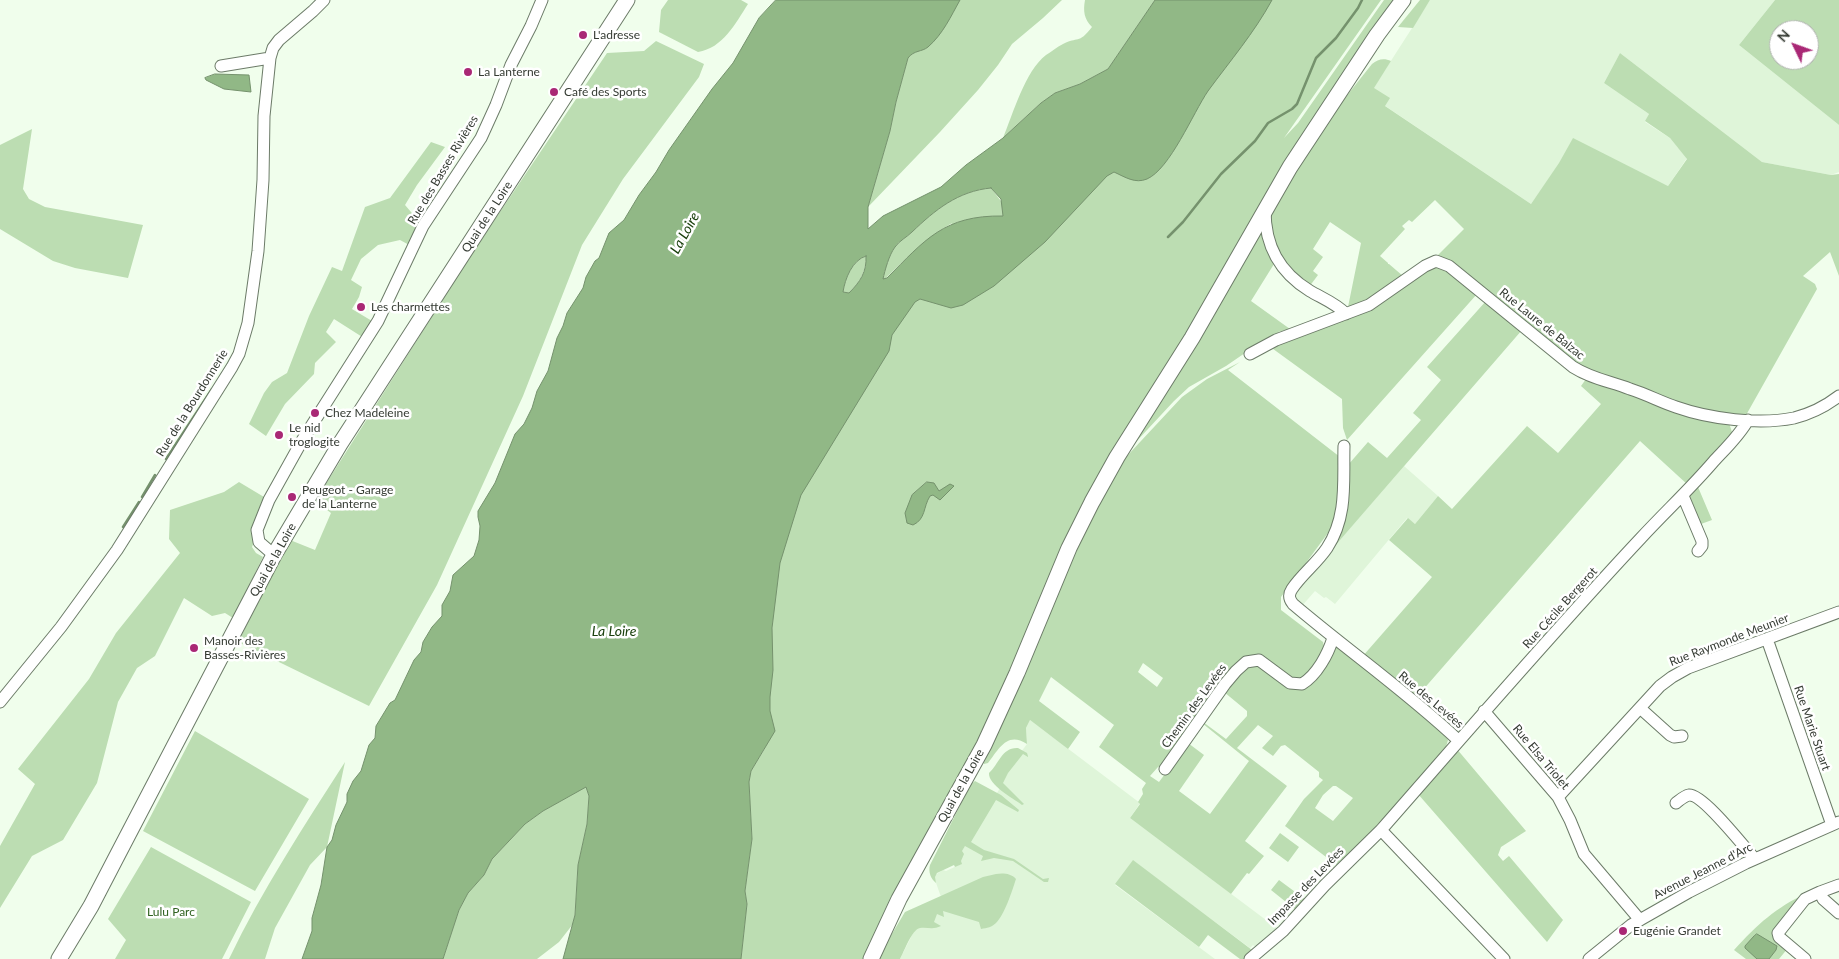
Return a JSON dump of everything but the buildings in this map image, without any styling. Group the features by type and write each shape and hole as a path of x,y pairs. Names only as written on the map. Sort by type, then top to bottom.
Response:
{"main road":[{"name":"Quai de la Loire","path":"59,959 118,854 274,555 335,452 627,0"},
{"path":"1337,99 1403,0"},
{"path":"1337,99 1416,0"},
{"name":"Quai de la Loire","path":"872,959 911,876 984,744 1018,673 1069,548 1092,502 1117,457 1197,330 1290,167 1337,99"}],"street":[{"name":"Rue de la Bourdonnerie","path":"0,702 61,627 117,550 239,354 250,315 260,231 264,116 270,58 278,40 324,0"},
{"name":"Rue des Basses Rivières","path":"274,555 259,542 257,530 269,500 303,439 378,321 423,226 480,138 496,105 511,65 542,0"},
{"path":"221,66 270,58"},
{"path":"1264,210 1273,254 1281,266 1299,283 1346,314"},
{"name":"Rue Laure de Balzac","path":"1250,354 1276,340 1375,301 1425,266 1436,261 1449,266 1584,374 1600,381 1632,389 1675,407 1692,412 1748,420 1794,418 1813,411 1839,396"},
{"name":"Rue Cécile Bergerot","path":"1458,740 1641,538 1684,496 1748,420"},
{"name":"Rue des Levées","path":"1344,446 1344,501 1338,526 1327,549 1295,584 1289,594 1290,598 1293,604 1333,638 1418,705 1458,740 1381,830"},
{"path":"1684,496 1702,541 1702,546 1698,551"},
{"name":"Rue Raymonde Meunier","path":"1558,797 1660,686 1679,672 1839,612"},
{"name":"Chemin des Levées","path":"1165,769 1221,689 1241,666 1251,660 1259,660 1290,683 1302,684 1308,680 1323,659 1333,638"},
{"name":"Rue Marie Stuart","path":"1767,639 1835,823"},
{"path":"1640,708 1670,735 1674,737 1682,736"},
{"name":"Rue Elsa Triolet","path":"1484,711 1558,797 1584,854 1640,920"},
{"path":"1676,803 1683,797 1690,795 1696,797 1721,820 1756,859"},
{"name":"Avenue Jeanne d'Arc","path":"1588,959 1623,931 1689,892 1835,823"},
{"path":"1381,830 1504,959"},
{"name":"Impasse des Levées","path":"1250,959 1283,931 1325,885 1381,830"},
{"path":"1805,959 1779,937 1778,932 1805,899 1839,885"},
{"path":"1820,892 1823,899 1839,913"}],"shaded area":[{"path":"1430,0 1775,0 1739,45 1839,125 1839,172 1831,175 1762,162 1620,53 1604,83 1649,114 1645,122 1670,138 1687,158 1668,186 1573,139 1560,163 1531,204 1369,95"},
{"path":"1404,466 1438,496 1415,524 1407,518 1335,604 1315,591 1301,607 1293,594"},
{"path":"1030,720 1140,803 1130,818 1278,929 1257,948 1253,945 1250,948 1133,861 1115,885 1215,959 900,959 914,931 941,897 935,875 961,864 958,857 1000,788 1009,768 1027,744 1026,728"}],"green space":[{"path":"668,0 741,0 748,4 728,34 715,46 698,52 659,32 661,10"},
{"path":"931,0 1062,0 1012,44 978,90 868,207 890,131 908,58 912,53"},
{"path":"1085,0 1155,0 1108,69 1080,84 1055,93 1041,103 1003,138 1020,94 1039,62 1061,45 1081,38 1092,27 1085,15"},
{"path":"1241,0 1381,0 1284,138 1298,123 1384,0 1401,0 1124,440 1019,660 866,959 741,959 747,904 745,891 752,839 749,782 751,771 765,748 778,527 952,223 926,242 882,280 893,251 899,243 929,216 958,197 991,188 1001,201"},
{"path":"1420,0 1430,0 1413,28 1398,27"},
{"path":"1775,0 1839,0 1839,125 1770,70 1819,70 1819,20 1769,20 1769,69 1739,45"},
{"path":"656,41 704,64 699,77 623,179 582,245 523,396 437,585 369,706 238,642 290,540 315,550 331,513 315,501 471,255 607,53 644,51"},
{"path":"1620,53 1762,162 1831,175 1839,174 1839,276 1830,252 1803,276 1815,284 1817,289 1745,417 1710,414 1592,376 1461,271 1438,255 1464,229 1435,200 1412,222 1409,220 1402,226 1405,229 1380,256 1403,276 1373,298 1348,307 1361,243 1330,222 1313,249 1323,257 1313,271 1318,275 1309,287 1297,278 1272,245 1267,215 1329,118 1372,64 1386,59 1391,61 1374,88 1390,98 1385,106 1531,204 1559,163 1573,138 1668,186 1687,159 1670,138 1645,121 1649,114 1604,83"},
{"path":"32,129 23,189 29,199 45,207 143,225 128,278 75,268 53,261 0,229 0,145"},
{"path":"431,142 445,147 405,205 423,226 413,247 400,240 378,245 361,259 351,280 362,287 352,309 377,324 367,340 334,319 326,332 336,342 315,363 314,374 285,404 266,436 249,424 264,393 272,382 287,373 309,316 332,267 342,271 365,207 390,198"},
{"path":"1259,227 1270,249 1274,264 1251,301 1290,329 1278,332 1277,335 1261,342 1226,366 1189,387 1134,444"},
{"path":"867,256 864,272 857,284 849,293 842,292 853,265 861,258"},
{"path":"1439,265 1477,294 1347,440 1343,428 1342,399 1269,346 1322,327 1425,270"},
{"path":"1486,301 1522,330 1334,547 1348,465 1368,442 1387,458 1421,420 1413,413 1441,380 1427,367"},
{"path":"1240,362 1228,370 1340,457 1338,468 1342,488 1336,522 1281,597 1281,610 1323,642 1325,651 1312,672 1300,683 1290,681 1260,658 1250,658 1230,673 1180,740 1183,741 1167,763 1158,767 1150,776 1159,782 1188,743 1204,755 1179,791 1210,814 1249,761 1202,723 1226,739 1247,716 1247,711 1224,692 1234,678 1243,669 1255,666 1263,668 1291,688 1305,687 1320,670 1331,649 1339,646 1442,729 1448,740 1445,750 1386,819 1381,821 1338,866 1285,826 1304,799 1323,780 1319,777 1319,772 1285,745 1281,746 1273,756 1262,748 1273,736 1258,725 1237,748 1287,786 1245,841 1264,856 1249,874 1247,873 1231,894 1130,818 1140,804 1138,802 1143,794 1142,789 1146,783 1099,747 1114,725 1051,677 1039,701 1080,732 1068,749 1030,720 1026,728 1027,744 1014,740 1009,741 1000,747 988,763 984,764 982,759 1032,652 1069,561 1115,471 1182,397 1207,379","holes":["1143,663 1163,678 1157,687 1138,672","1333,786 1336,786 1353,798 1333,821 1315,808 1323,795"]},
{"path":"1586,379 1728,420 1733,435 1688,485 1640,441 1415,699 1362,657 1432,577 1389,540 1408,518 1415,524 1438,496 1452,509 1527,426 1558,453 1601,404 1581,386"},
{"path":"239,482 269,500 252,547 256,553 263,557 233,618 225,613 212,616 184,598 155,656 137,668 118,702 97,783 63,840 32,856 0,908 0,846 35,784 18,769 89,679 116,633 180,553 169,539 170,510 224,492"},
{"path":"1698,487 1712,520 1701,524 1689,496"},
{"path":"195,731 309,799 255,891 143,831"},
{"path":"1013,748 1018,748 1027,753 1028,757 1023,754 1008,773 1003,783 1024,804 1022,805 997,787 992,782 989,773 1004,753"},
{"path":"1456,748 1526,831 1501,847 1498,855 1503,861 1509,856 1563,920 1547,942 1418,794"},
{"path":"345,762 327,847 310,865 275,928 265,959 229,959 269,883"},
{"path":"975,781 1001,795 1019,810 1018,812 996,800 971,842 984,850 1014,859 1043,879 1049,878 1048,882 1044,882 1013,861 994,858 981,861 983,856 965,846 962,851 964,854 961,861 962,864 955,867 954,865 937,873 935,877 936,883 933,879 930,873 930,865 971,784"},
{"path":"586,786 589,796 587,824 578,865 575,915 573,924 559,942 537,959 443,959 459,910 468,893 484,875 492,859 525,824 543,811"},
{"path":"1280,833 1299,847 1288,862 1269,848"},
{"name":"Lulu Parc","path":"151,847 251,902 222,959 115,959 126,940 108,919"},
{"path":"1133,860 1256,953 1249,959 1240,959 1208,935 1199,947 1115,884"},
{"path":"996,874 1009,875 1016,879 1005,908 994,924 981,929 979,922 943,911 944,917 937,914 934,922 941,926 917,929 911,936 900,959 877,959 905,912 983,877"},
{"path":"1279,880 1306,900 1296,910 1271,890"},
{"path":"1807,893 1772,934 1788,948 1779,959 1746,959 1734,950 1768,917"}],"water":[{"name":"La Loire","path":"776,0 960,0 946,25 933,42 926,49 908,58 890,131 868,207 868,229 883,216 941,187 966,165 1003,138 1041,103 1055,93 1080,84 1108,69 1155,0 1272,0 1250,35 1208,91 1172,153 1156,173 1147,179 1138,181 1114,172 1107,176 1045,242 994,286 963,305 951,308 920,299 915,302 892,335 889,351 801,495 780,563 772,628 773,670 770,711 775,731 751,771 749,782 752,839 745,891 747,904 741,959 563,959 575,915 578,865 587,824 589,796 586,787 543,811 525,824 492,859 484,875 468,893 459,910 443,959 302,959 312,931 312,918 321,885 327,847 332,840 336,825 347,802 347,794 353,781 361,771 369,745 375,738 376,726 390,703 395,700 432,627 442,616 442,605 450,591 453,575 474,556 479,540 478,511 495,483 515,434 524,424 532,408 537,391 548,371 557,338 567,313 583,288 586,277 595,261 599,258 609,233 624,220 669,150 712,89 733,63 759,18","holes":["991,188 1001,199 1003,216 965,220 950,225 925,241 887,278 883,279 889,258 895,247 929,216 958,197","866,256 864,272 859,281 849,293 843,292 845,281 853,266 857,261"]},
{"path":"215,74 249,75 251,92 224,89 206,80 205,78"},
{"path":"927,482 934,483 939,491 950,484 954,486 940,500 933,495 930,496 920,519 913,525 907,523 905,513 912,495"},
{"path":"1757,934 1777,946 1769,959 1757,959 1745,948"}],"waterway":[{"path":"1168,237 1183,222 1221,174 1255,141 1268,123 1297,104 1316,58 1336,38 1362,0"},
{"path":"166,459 212,389"},
{"path":"142,497 155,475"},
{"path":"123,527 139,502"}],"place":[{"name":"L'adresse","path":"583,35"},
{"name":"La Lanterne","path":"468,72"},
{"name":"Café des Sports","path":"554,92"},
{"name":"Les charmettes","path":"361,307"},
{"name":"Chez Madeleine","path":"315,413"},
{"name":"Le nid troglogite","path":"279,435"},
{"name":"Peugeot - Garage de la Lanterne","path":"292,497"},
{"name":"Manoir des Basses-Rivières","path":"194,648"},
{"name":"Eugénie Grandet","path":"1623,931"}]}
